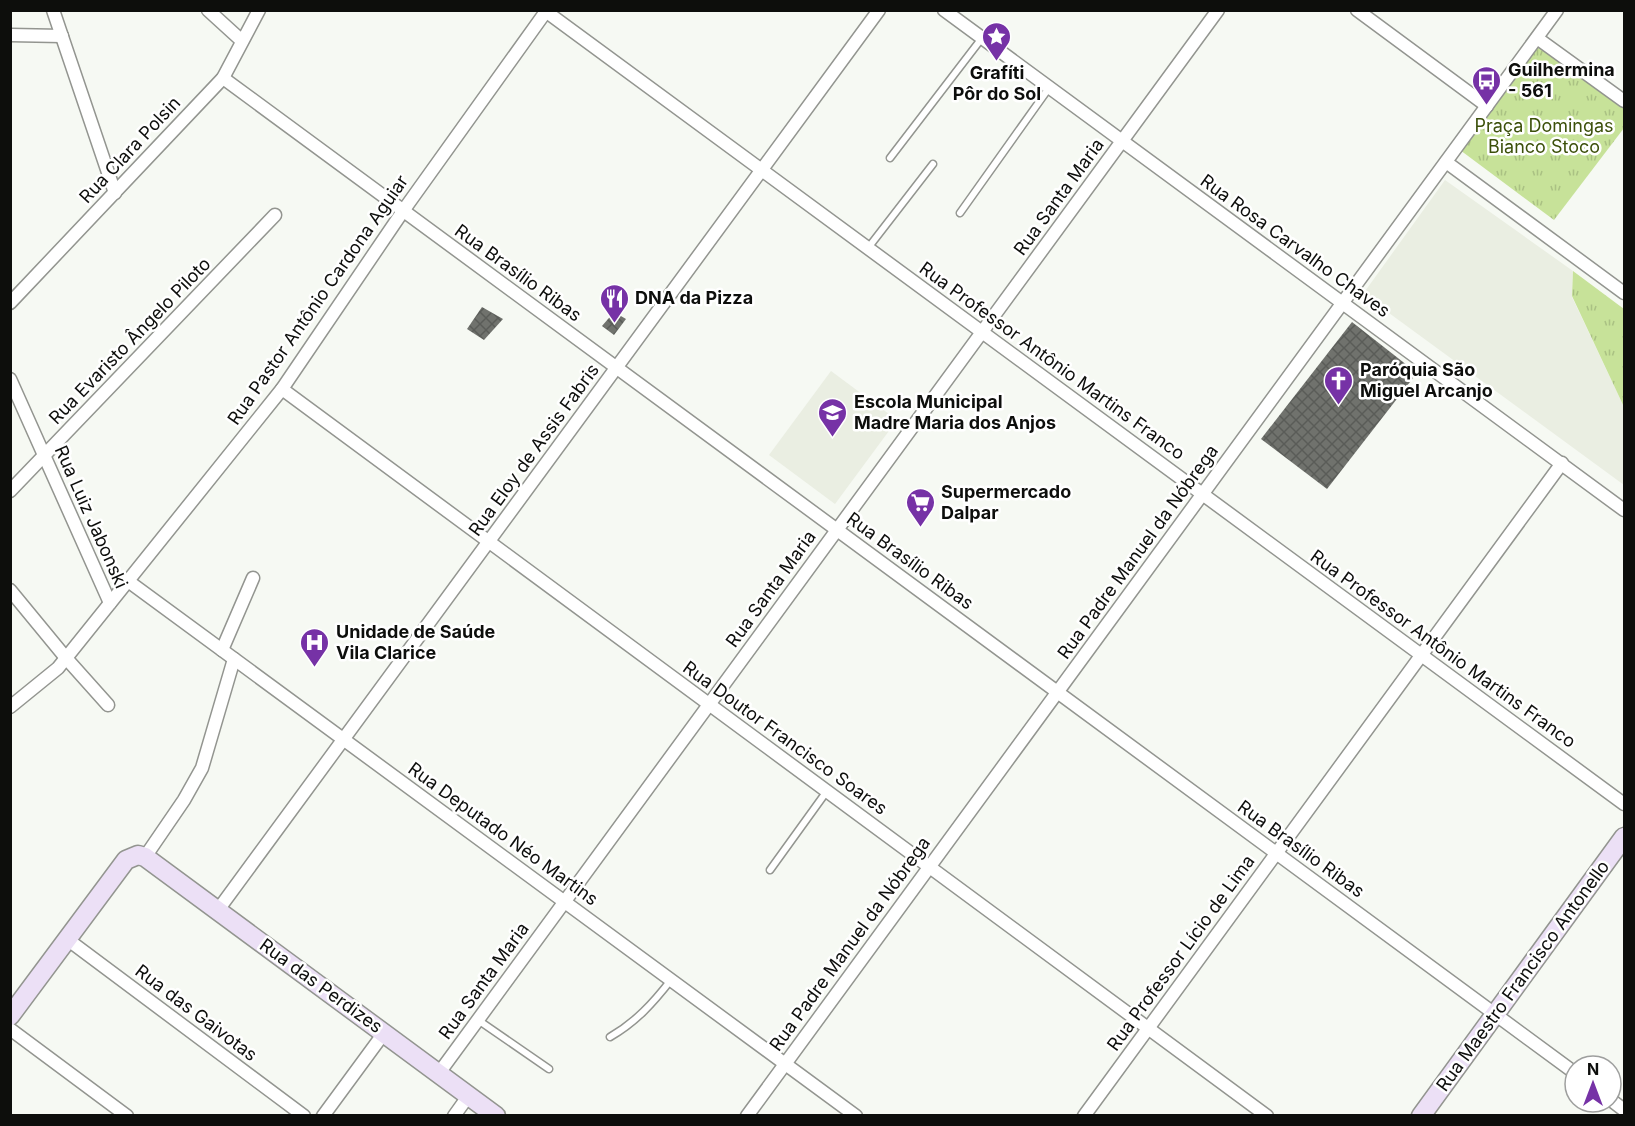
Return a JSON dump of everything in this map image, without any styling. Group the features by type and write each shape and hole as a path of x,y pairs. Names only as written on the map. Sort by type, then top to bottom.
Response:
{"street":[{"path":"53,10 115,193"},
{"path":"208,10 242,41"},
{"name":"Rua Clara Polsin","path":"10,303 223,78 259,10"},
{"name":"Rua Eloy de Assis Fabris","path":"218,910 879,10"},
{"name":"Rua Rosa Carvalho Chaves","path":"944,10 1624,510"},
{"name":"Rua Santa Maria","path":"439,1073 1218,10"},
{"path":"1357,10 1487,106"},
{"name":"Rua Padre Manuel da Nóbrega","path":"747,1116 1557,10"},
{"name":"Rua Professor Antônio Martins Franco","path":"546,11 1624,804"},
{"name":"Rua Pastor Antônio Cardona Aguiar","path":"10,707 54,672 66,658 282,389 403,211 546,11"},
{"path":"10,35 62,36"},
{"path":"1537,38 1624,101"},
{"name":"Rua Brasílio Ribas","path":"223,78 1563,1064"},
{"path":"1446,162 1624,293"},
{"name":"Rua Evaristo Ângelo Piloto","path":"10,492 275,215"},
{"name":"Rua Luiz Jabonski","path":"10,379 110,603"},
{"name":"Rua Doutor Francisco Soares","path":"282,389 1268,1116"},
{"name":"Rua Professor Lício de Lima","path":"1084,1116 1562,464"},
{"path":"222,650 253,578"},
{"name":"Rua Deputado Néo Martins","path":"128,581 856,1116"},
{"path":"10,590 108,705"},
{"path":"13,1006 126,860 132,856 145,857 184,800 202,768 234,659"},
{"name":"Rua Maestro Francisco Antonello","path":"1420,1116 1624,837"},
{"name":"Rua das Perdizes","path":"145,857 496,1116"},
{"name":"Rua das Gaivotas","path":"67,939 304,1116"},
{"path":"10,1029 127,1116"},
{"path":"323,1116 384,1033"},
{"path":"453,1116 469,1095"}],"lane":[{"path":"890,158 982,38"},
{"path":"960,213 1049,88"},
{"path":"868,248 933,164"},
{"path":"770,870 827,791"},
{"path":"610,1037 630,1026 671,980"},
{"path":"478,1020 549,1069"}],"shaded area":[{"path":"1445,180 1573,271 1572,297 1624,407 1624,485 1363,294"},
{"name":"Escola Municipal Madre Maria dos Anjos","path":"831,371 897,420 835,504 769,455"}],"green space":[{"name":"Praça Domingas Bianco Stoco","path":"1540,45 1624,109 1624,128 1554,220 1460,150"},
{"path":"1573,271 1624,309 1624,407 1572,296"}],"building":[{"path":"482,307 503,319 484,340 467,329"},
{"name":"DNA da Pizza","path":"614,312 626,319 614,335 602,326"},
{"name":"Paróquia São Miguel Arcanjo","path":"1352,322 1417,373 1327,489 1261,439"}],"place":[{"name":"Grafíti Pôr do Sol","path":"997,62"},
{"name":"Guilhermina - 561","path":"1487,106"},
{"name":"DNA da Pizza","path":"614,324"},
{"name":"Paróquia São Miguel Arcanjo","path":"1339,406"},
{"name":"Escola Municipal Madre Maria dos Anjos","path":"833,438"},
{"name":"Supermercado Dalpar","path":"920,528"},
{"name":"Unidade de Saúde Vila Clarice","path":"315,668"}]}
